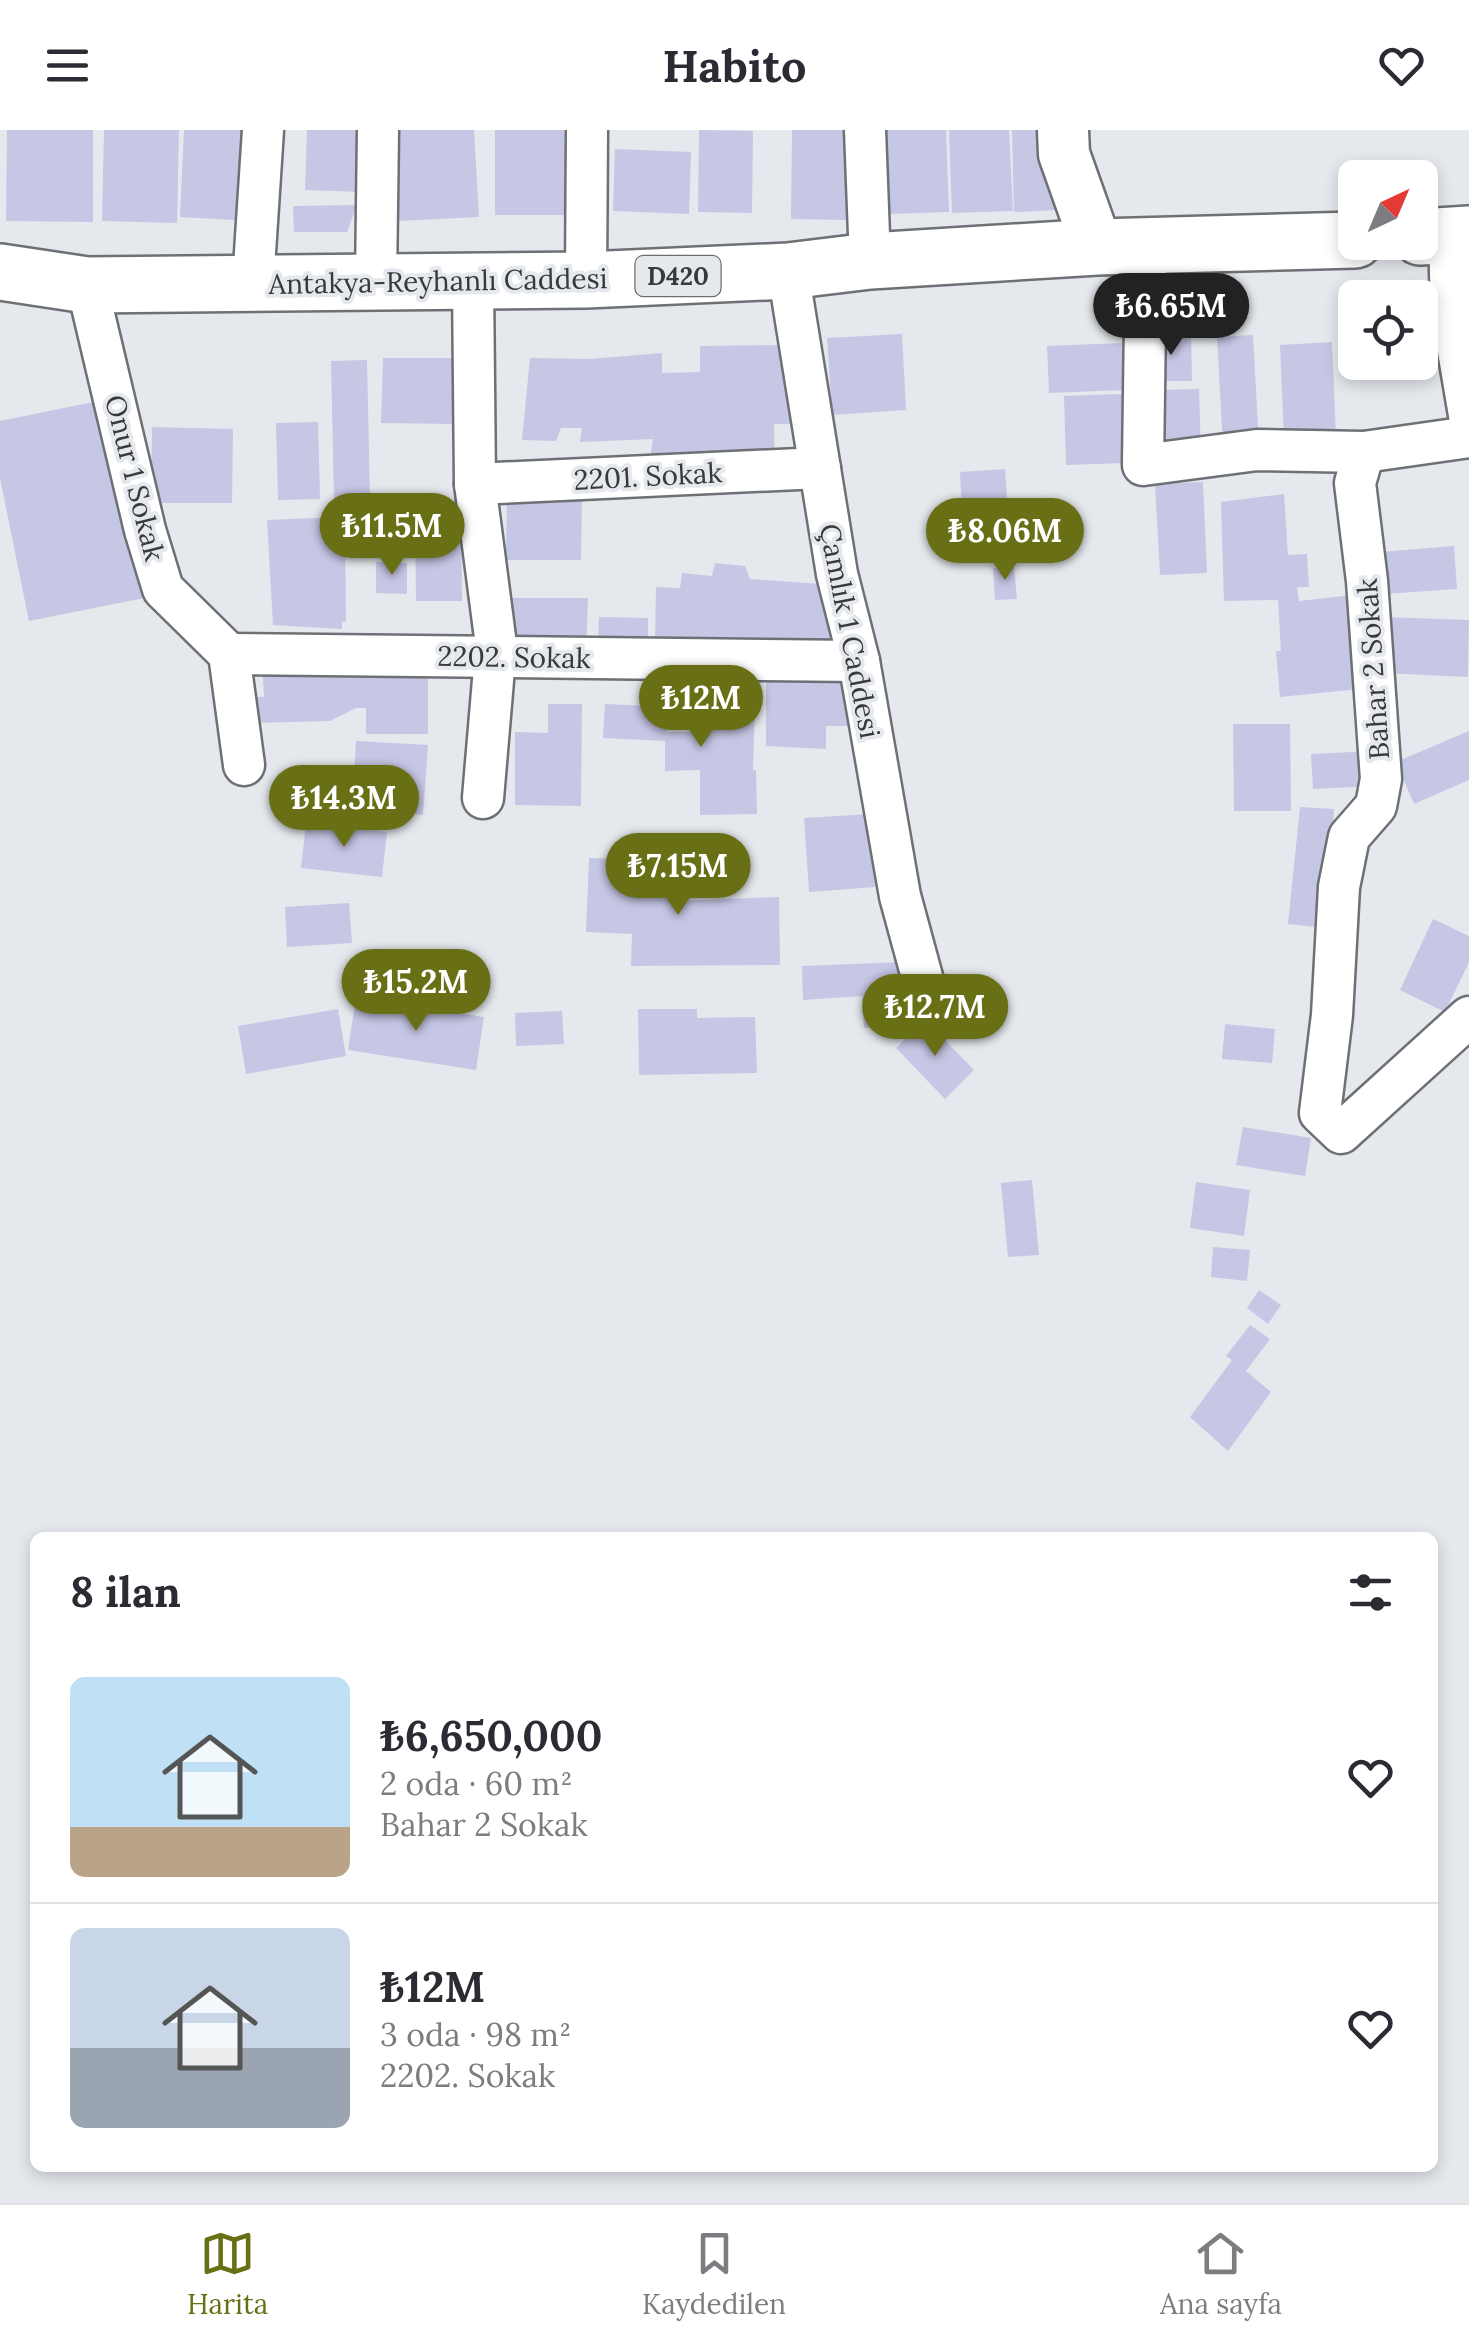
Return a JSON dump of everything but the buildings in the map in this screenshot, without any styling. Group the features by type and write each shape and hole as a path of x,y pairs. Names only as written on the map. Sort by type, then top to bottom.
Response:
{"main road":[{"name":"Antakya-Reyhanlı Caddesi","path":"0,272 87,285 586,280 788,271 870,261 1338,241"}],"street":[{"path":"253,283 263,130"},
{"path":"376,282 378,130"},
{"path":"586,280 587,130"},
{"path":"865,130 870,261"},
{"path":"1062,130 1064,154 1121,248 1143,465 1257,450 1364,452 1469,437"},
{"path":"1446,236 1452,309 1469,415"},
{"name":"Çamlık 1 Caddesi","path":"788,271 837,574 858,662 900,896 925,988"},
{"path":"472,281 475,484 494,657 484,798"},
{"name":"Onur 1 Sokak","path":"87,285 162,589 229,654"},
{"name":"Bahar 2 Sokak","path":"1364,452 1355,483 1367,581 1381,779 1376,806 1349,837 1339,887 1332,1016 1320,1112 1341,1134 1469,1017"},
{"name":"2201. Sokak","path":"475,484 820,468"},
{"path":"229,654 244,765"},
{"name":"2202. Sokak","path":"229,654 858,662"}]}
